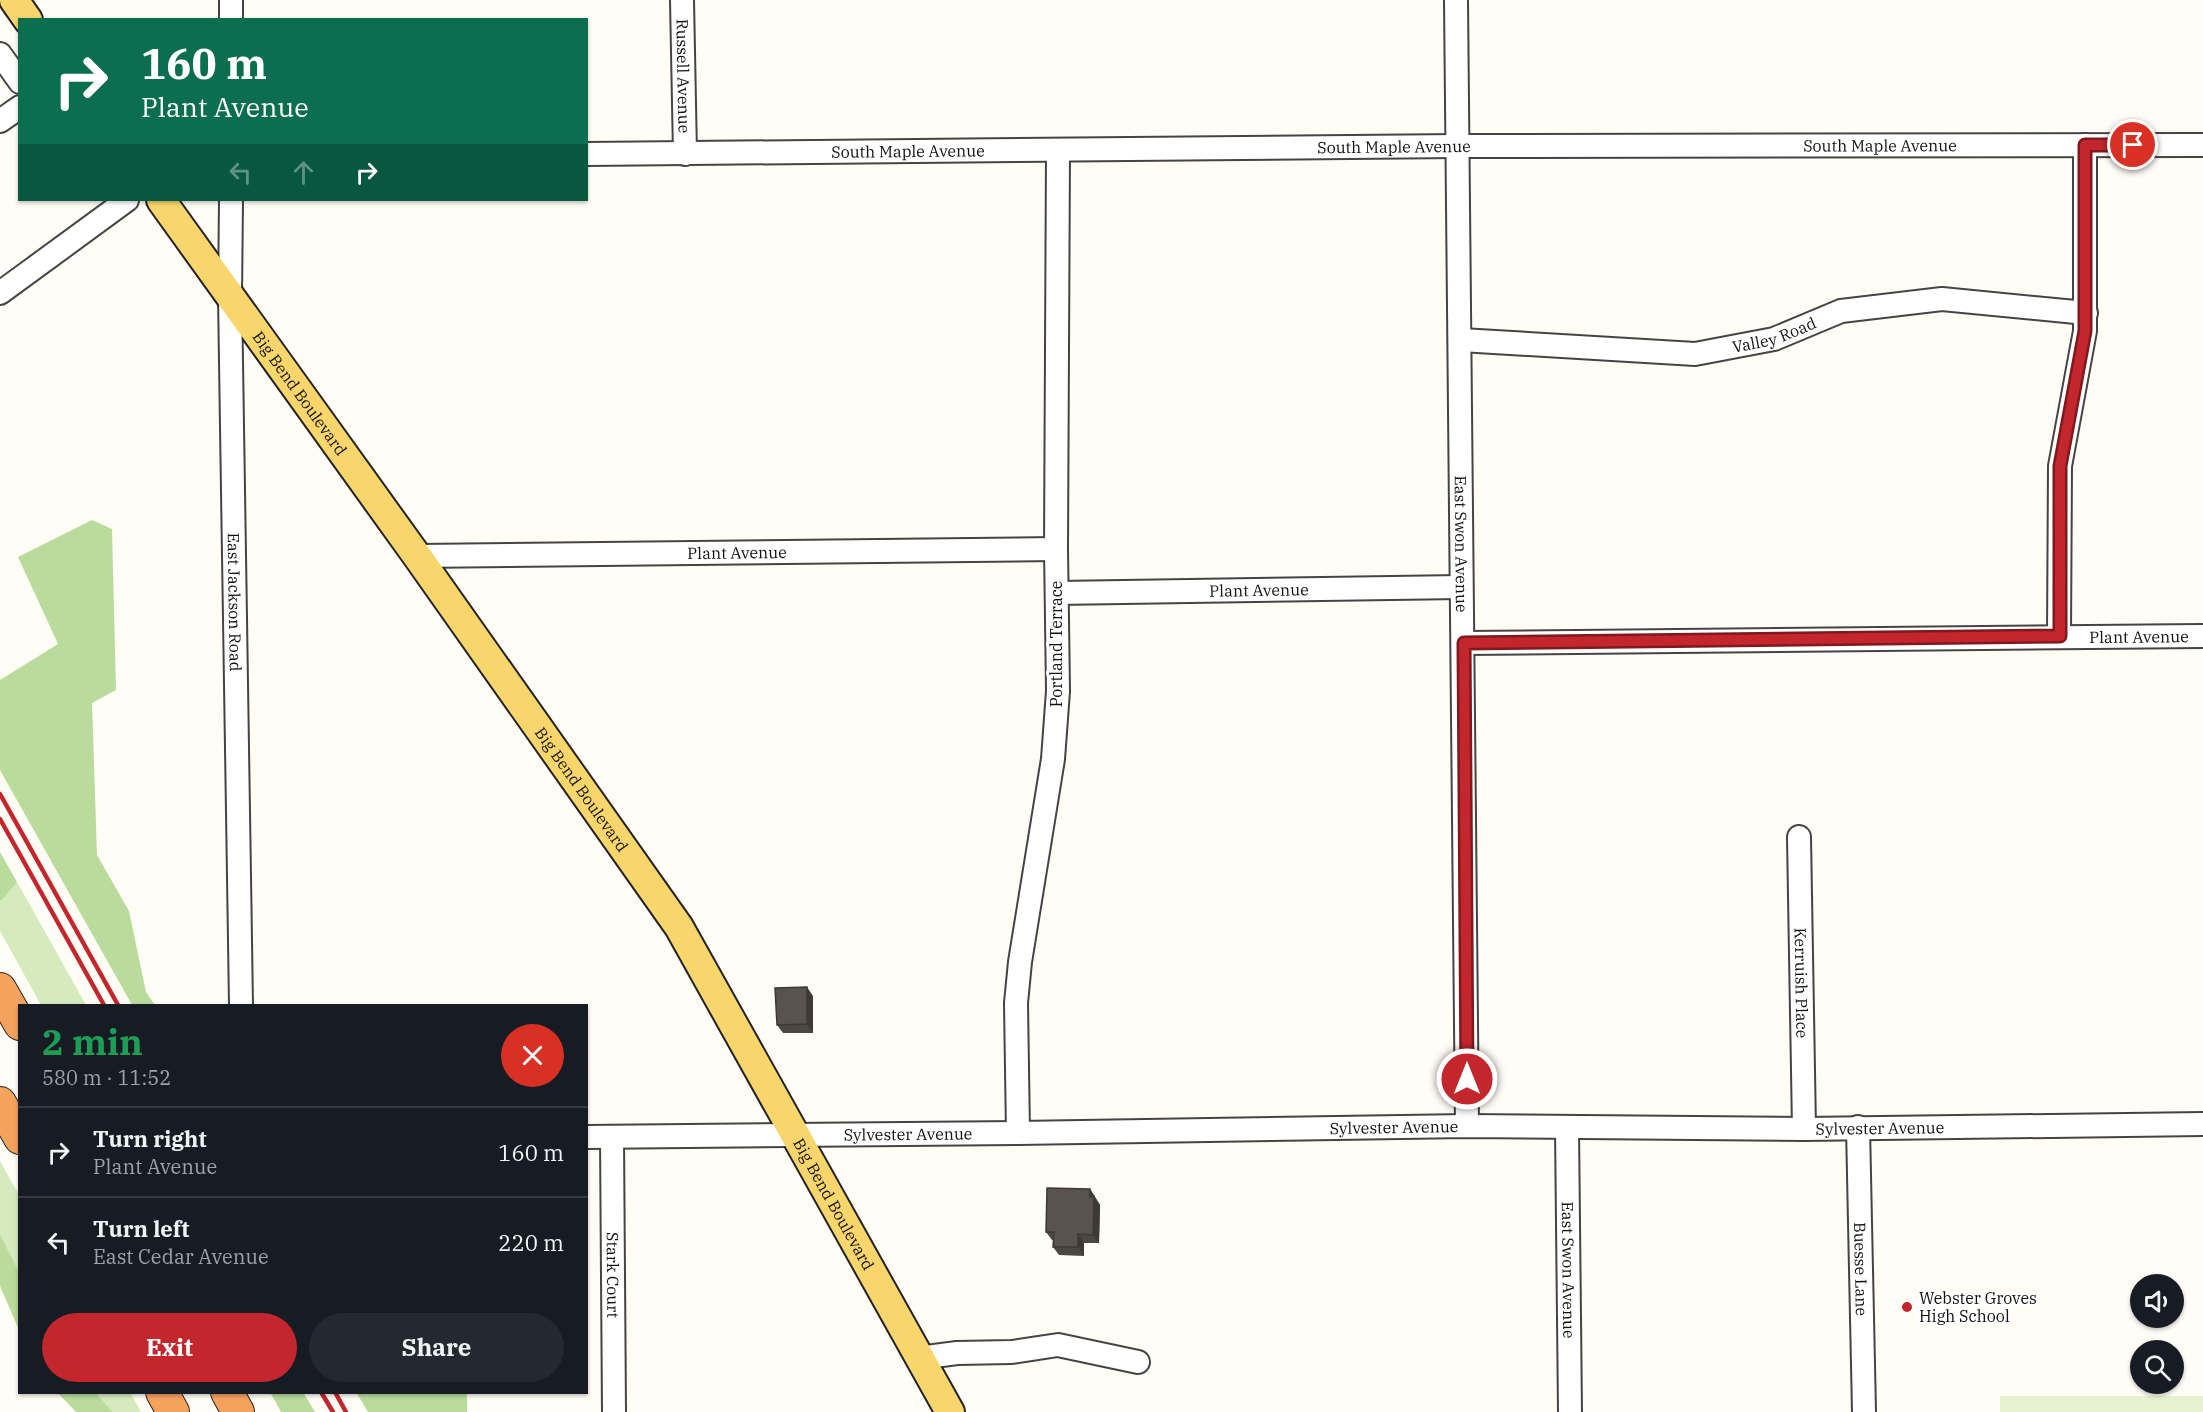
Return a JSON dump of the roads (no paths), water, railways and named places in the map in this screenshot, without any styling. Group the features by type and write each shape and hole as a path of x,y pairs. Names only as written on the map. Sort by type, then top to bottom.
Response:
{"highway":[{"path":"0,989 18,1020"},
{"path":"0,1103 18,1134"},
{"path":"163,1394 173,1412"},
{"path":"228,1394 238,1412"}],"main road":[{"path":"14,0 27,18"},
{"name":"Big Bend Boulevard","path":"162,201 417,556 679,927 950,1412"}],"street":[{"path":"231,0 231,18"},
{"name":"Russell Avenue","path":"682,0 685,154"},
{"name":"East Swon Avenue","path":"1456,0 1467,1126"},
{"path":"0,54 18,78"},
{"path":"0,121 18,108"},
{"path":"2060,636 2060,466 2065,431 2082,354 2086,313 2085,145"},
{"name":"South Maple Avenue","path":"588,154 1458,146 2203,145"},
{"name":"Portland Terrace","path":"1018,1133 1016,1003 1020,962 1053,759 1058,691 1056,549 1058,151"},
{"path":"0,293 126,201"},
{"name":"East Jackson Road","path":"231,201 230,297 241,1004"},
{"name":"Valley Road","path":"1461,340 1695,354 1774,339 1841,311 1942,299 2086,313"},
{"name":"Plant Avenue","path":"417,556 1056,549"},
{"name":"Plant Avenue","path":"1057,593 1461,587"},
{"name":"Plant Avenue","path":"1464,643 2203,636"},
{"name":"Kerruish Place","path":"1799,837 1804,1129"},
{"name":"Sylvester Avenue","path":"588,1137 1467,1126 1804,1129 2203,1124"},
{"name":"Buesse Lane","path":"1858,1127 1864,1412"},
{"name":"East Swon Avenue","path":"1567,1128 1570,1412"},
{"name":"Stark Court","path":"612,1137 614,1412"},
{"path":"919,1358 957,1353 1012,1352 1058,1345 1138,1362"}],"railway":[{"path":"0,794 117,1004"},
{"path":"0,819 103,1004"},
{"path":"322,1394 333,1412"},
{"path":"336,1394 346,1412"}],"place":[{"name":"Webster Groves High School","path":"1907,1307"}]}
